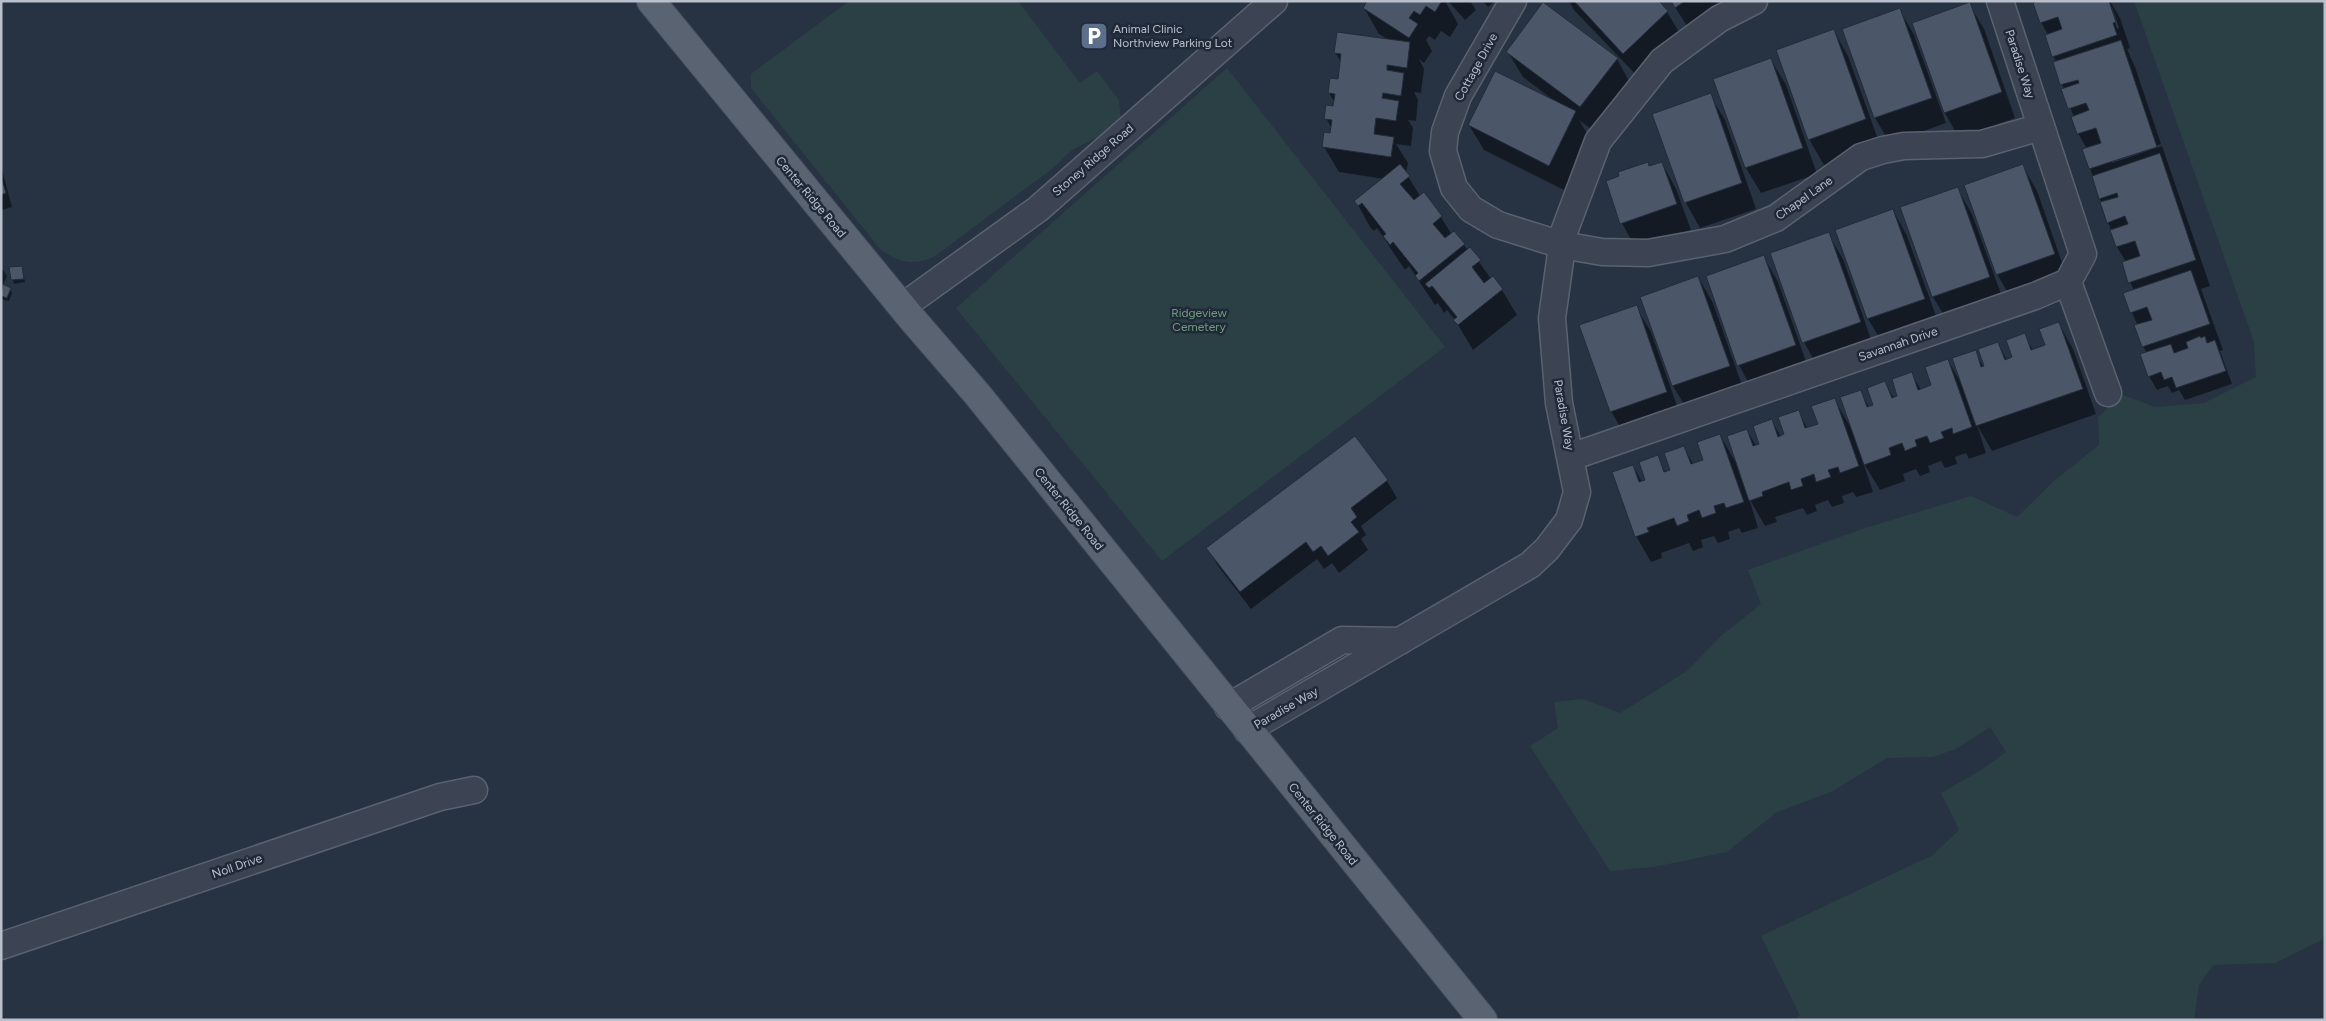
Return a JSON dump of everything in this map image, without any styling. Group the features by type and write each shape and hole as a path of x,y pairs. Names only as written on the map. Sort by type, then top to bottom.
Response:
{"main road":[{"name":"Center Ridge Road","path":"651,1 902,307 977,394 1228,707 1483,1020"}],"street":[{"name":"Stoney Ridge Road","path":"902,307 1038,209 1274,1"},
{"name":"Cottage Drive","path":"1513,1 1458,96 1445,132 1443,151 1454,188 1471,209 1498,224 1562,244"},
{"name":"Paradise Way","path":"1247,730 1530,565 1547,549 1569,520 1577,492 1559,404 1552,318 1564,232 1598,141 1662,61 1719,20 1754,1"},
{"name":"Paradise Way","path":"2000,1 2041,127"},
{"name":"Chapel Lane","path":"1562,244 1602,252 1648,253 1725,239 1776,218 1862,158 1904,146 1982,144 2041,127"},
{"path":"2041,127 2083,254 2068,282 2108,392"},
{"name":"Savannah Drive","path":"1571,457 2035,296 2068,282"},
{"path":"1228,707 1342,640 1401,640"},
{"name":"Noll Drive","path":"1,946 440,798 474,790"}],"green space":[{"path":"849,1 1018,1 1080,83 1097,71 1119,100 1121,121 1112,130 1072,150 1052,169 934,257 919,262 900,260 880,249 751,88 751,74"},
{"path":"2134,1 2325,1 2325,934 2322,940 2275,963 2213,965 2199,985 2194,1020 1792,1020 1800,1016 1761,936 1933,855 1959,830 1941,793 1981,770 2006,752 1990,727 1956,749 1933,757 1887,758 1833,791 1777,812 1727,852 1654,867 1610,871 1530,746 1558,728 1554,702 1583,699 1620,713 1687,671 1722,635 1761,604 1748,570 1865,528 1971,496 2017,517 2054,481 2099,445 2098,417 2123,395 2155,407 2204,403 2256,377 2254,342"},
{"name":"Ridgeview Cemetery","path":"1227,68 1445,347 1162,561 956,308"}],"building":[{"path":"1367,1 1442,1 1435,12 1426,6 1420,15 1414,11 1409,18 1418,24 1409,38 1363,8"},
{"path":"1574,1 1659,1 1668,11 1623,54"},
{"path":"1671,1 1685,1 1675,8"},
{"path":"2037,1 2109,1 2116,22 2113,23 2117,35 2052,57 2045,35 2062,29 2058,17 2040,23 2033,3"},
{"path":"1543,2 1618,58 1580,107 1506,52"},
{"path":"1970,2 2002,92 1944,113 1912,23"},
{"path":"1900,8 1932,98 1874,118 1842,29"},
{"path":"1834,29 1866,119 1808,140 1776,50"},
{"path":"1337,32 1410,42 1407,68 1387,65 1387,70 1404,73 1401,96 1383,93 1382,98 1399,101 1396,121 1376,118 1374,134 1394,137 1391,157 1322,147 1324,132 1330,133 1332,120 1324,119 1326,105 1333,106 1335,94 1328,93 1330,78 1338,79 1341,54 1334,53"},
{"path":"2121,40 2157,147 2089,169 2082,149 2101,143 2096,128 2077,134 2071,117 2089,110 2086,103 2068,109 2061,89 2079,83 2078,80 2060,85 2053,62"},
{"path":"1771,58 1803,148 1745,168 1713,79"},
{"path":"1495,71 1576,111 1549,166 1468,125"},
{"path":"1711,93 1742,183 1684,203 1652,114"},
{"path":"2160,153 2196,260 2128,283 2122,262 2140,256 2135,241 2116,247 2110,230 2128,224 2125,216 2107,223 2100,202 2118,197 2117,193 2099,199 2092,176"},
{"path":"1648,162 1649,166 1662,162 1677,204 1620,224 1606,181 1619,176 1618,172"},
{"path":"1400,164 1410,176 1400,184 1414,200 1424,192 1442,216 1433,224 1445,238 1454,231 1465,244 1419,281 1415,276 1418,273 1393,242 1390,245 1383,236 1386,234 1362,203 1358,206 1354,201"},
{"path":"2023,164 2055,254 1996,275 1964,185"},
{"path":"1,177 6,193 1,195"},
{"path":"1958,187 1990,277 1932,297 1900,207"},
{"path":"1893,209 1925,299 1867,319 1835,230"},
{"path":"1829,232 1861,322 1802,343 1770,253"},
{"path":"1470,247 1481,260 1472,267 1484,283 1493,276 1503,289 1458,325 1453,320 1457,317 1432,286 1429,288 1425,284"},
{"path":"1764,255 1796,345 1737,366 1706,276"},
{"path":"22,266 24,279 11,280 9,267"},
{"path":"2191,270 2210,324 2142,347 2134,325 2152,320 2147,307 2130,313 2123,293"},
{"path":"1698,276 1730,366 1672,386 1640,297"},
{"path":"3,284 11,288 7,298 1,296"},
{"path":"1637,305 1667,392 1610,412 1579,325"},
{"path":"2059,322 2083,389 1976,426 1952,358 1976,350 1981,367 1984,366 1978,349 1998,342 2005,360 2012,357 2006,340 2025,333 2031,350 2045,345 2039,329"},
{"path":"2200,336 2201,338 2205,336 2207,343 2215,340 2226,371 2176,388 2172,377 2164,380 2161,372 2148,377 2140,354 2171,344 2174,353 2188,348 2186,342"},
{"path":"1948,359 1972,427 1953,434 1952,428 1941,432 1944,438 1930,443 1927,436 1915,440 1917,446 1905,451 1902,443 1889,448 1891,455 1864,465 1840,397 1861,390 1867,407 1873,405 1867,388 1885,381 1892,398 1897,396 1892,379 1912,372 1918,390 1931,385 1925,367"},
{"path":"1835,398 1859,466 1840,473 1838,467 1828,470 1831,477 1816,482 1814,474 1801,479 1803,486 1791,490 1789,482 1762,492 1763,496 1749,501 1727,436 1747,429 1753,446 1759,444 1753,426 1772,419 1778,437 1784,434 1778,417 1799,410 1805,428 1818,424 1811,406"},
{"path":"1720,434 1744,502 1726,508 1724,503 1714,506 1716,513 1702,518 1699,510 1687,515 1689,521 1677,526 1674,518 1647,528 1649,532 1635,537 1612,472 1633,465 1639,482 1645,480 1639,462 1658,455 1664,472 1670,470 1664,453 1684,446 1691,464 1703,460 1697,442"},
{"path":"1355,436 1388,480 1351,508 1357,517 1351,522 1359,532 1328,556 1321,546 1313,552 1306,542 1240,592 1206,548"}],"place":[{"name":"Animal Clinic Northview Parking Lot","path":"1094,36"}]}
